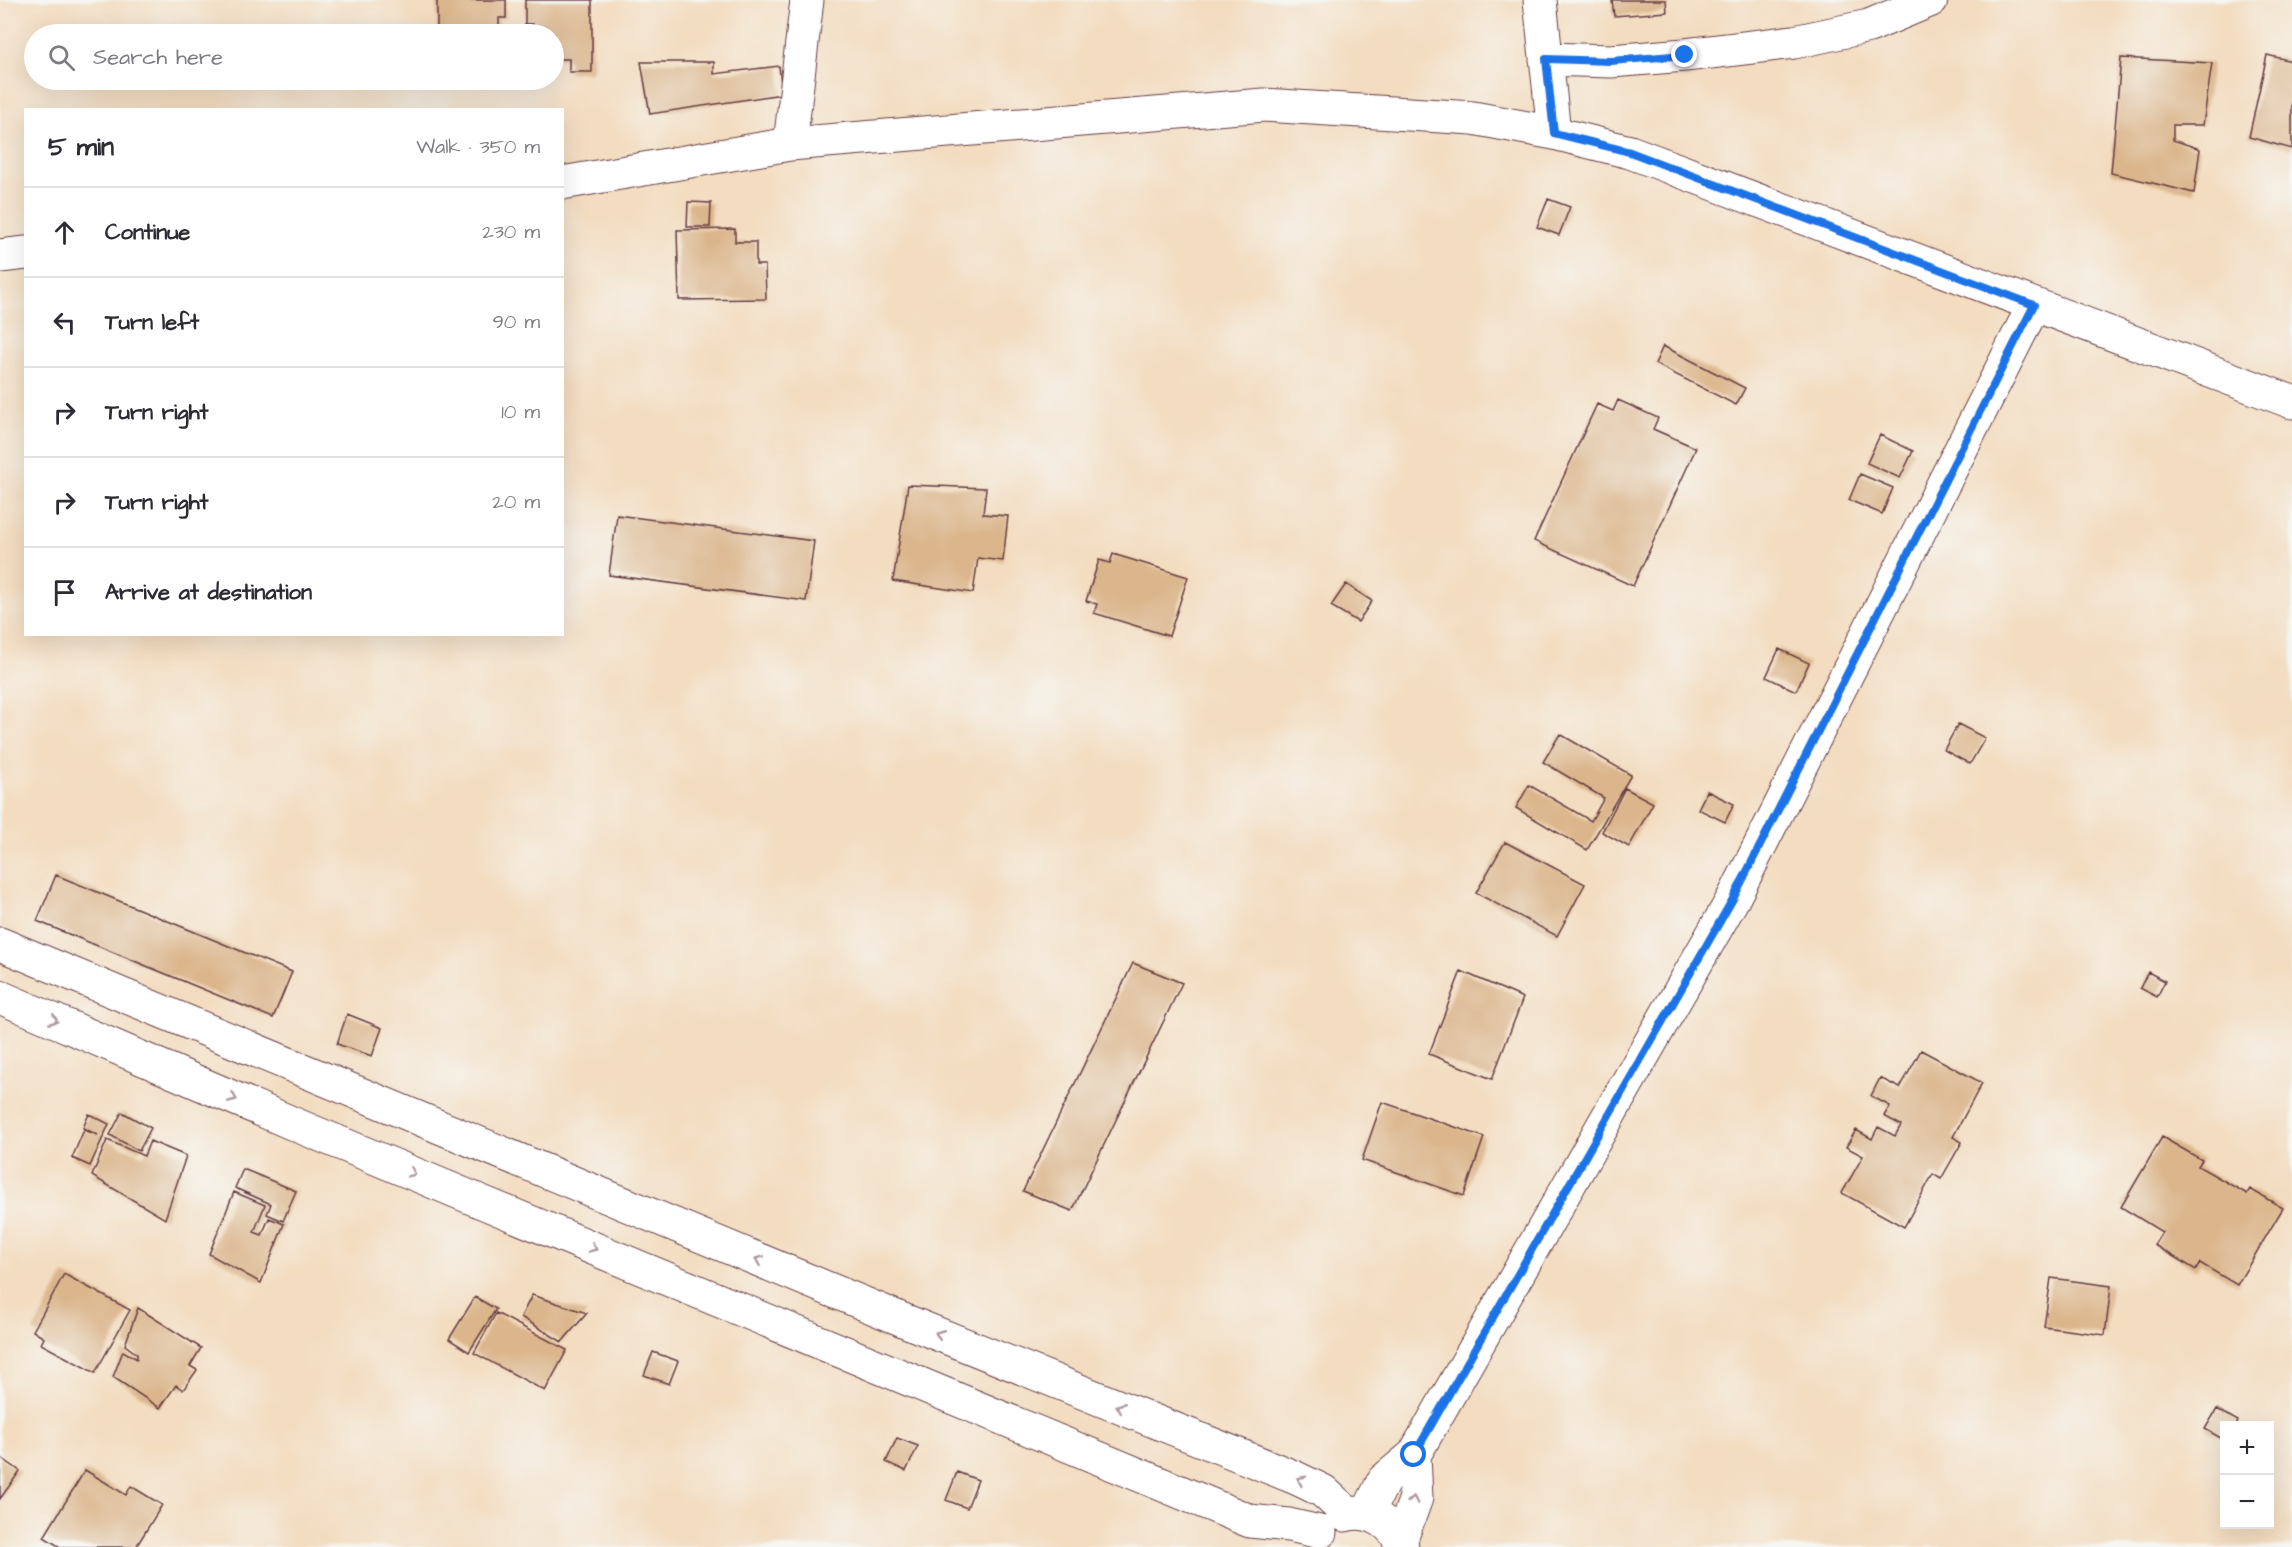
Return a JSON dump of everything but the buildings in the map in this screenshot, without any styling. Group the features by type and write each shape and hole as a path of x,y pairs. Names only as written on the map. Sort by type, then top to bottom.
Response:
{"street":[{"path":"790,144 807,0"},
{"path":"1540,0 1554,133"},
{"path":"1546,59 1611,61 1794,42 1869,26 1931,0"},
{"path":"564,183 790,144 1264,105 1473,118 1554,133 1630,152 2292,402"},
{"path":"0,256 24,253"},
{"path":"0,997 1257,1534 1289,1524 1317,1539 1333,1520 1358,1514 1384,1480 1414,1455 1734,897 2034,305"},
{"path":"0,944 908,1322 1296,1478 1323,1491 1358,1514 1381,1520 1393,1529 1401,1544"},
{"path":"1401,1544 1416,1498 1414,1455"}],"route":[{"path":"1414,1455 1734,897 2034,305 1630,152 1554,133 1546,59 1611,61 1685,55"}]}
